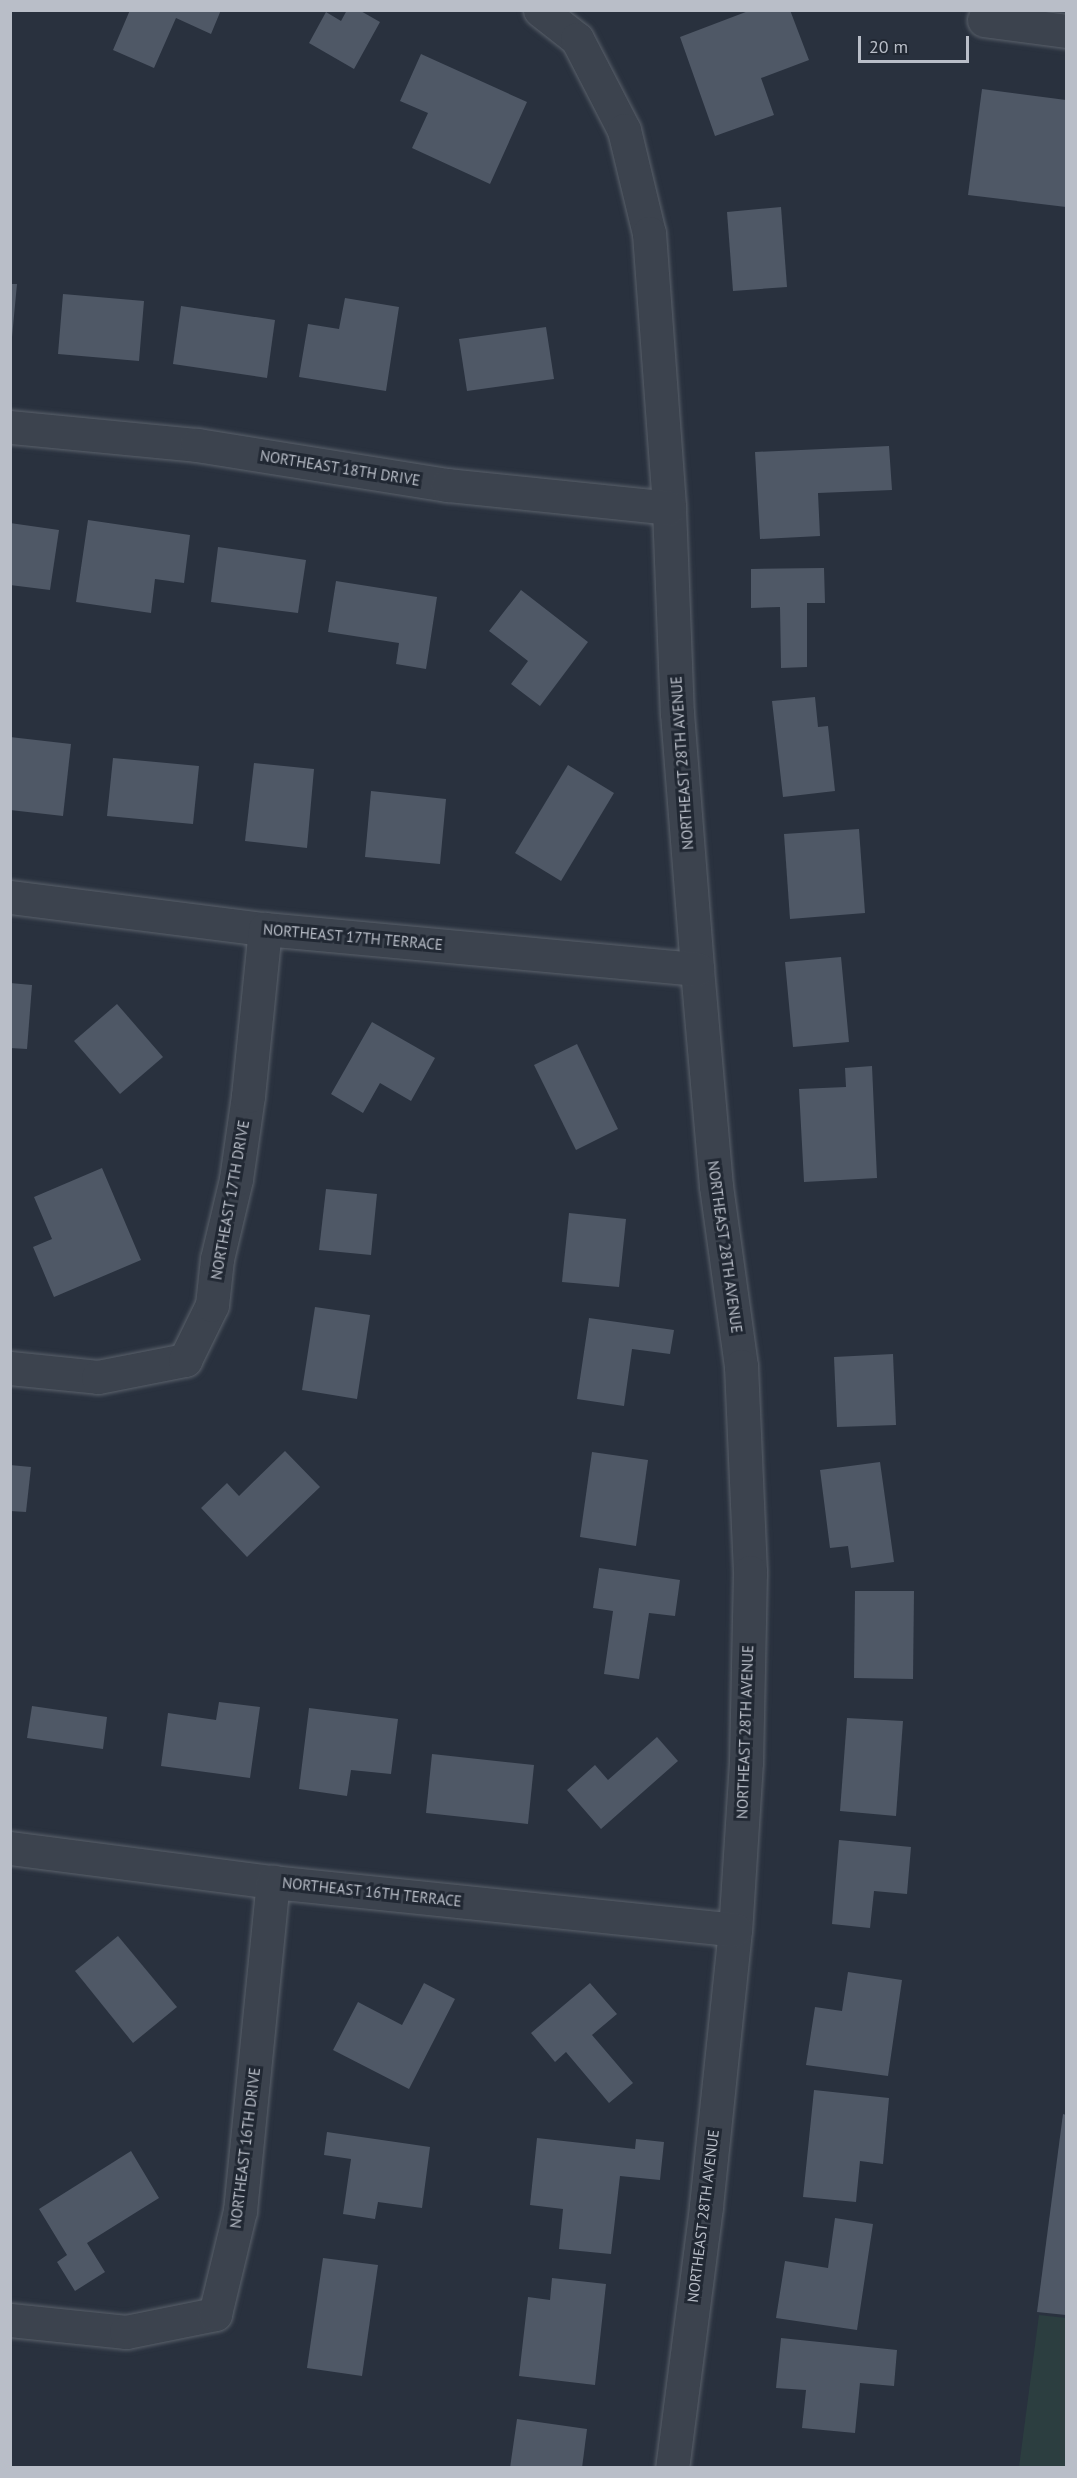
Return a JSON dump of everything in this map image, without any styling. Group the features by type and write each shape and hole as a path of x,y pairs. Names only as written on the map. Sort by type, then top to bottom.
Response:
{"street":[{"name":"NORTHEAST 28TH AVENUE","path":"540,10 577,39 624,130 649,233 669,508 677,713 697,969 716,1186 741,1366 750,1561 746,1762 735,1930 706,2207 672,2468"},
{"path":"984,20 1066,31"},
{"name":"NORTHEAST 18TH DRIVE","path":"10,427 196,445 448,485 669,508"},
{"name":"NORTHEAST 17TH TERRACE","path":"10,897 265,929 697,969"},
{"name":"NORTHEAST 17TH DRIVE","path":"10,1368 98,1377 185,1360 212,1305 217,1259 236,1179 248,1096 265,929"},
{"name":"NORTHEAST 16TH TERRACE","path":"10,1848 273,1882 735,1930"},
{"name":"NORTHEAST 16TH DRIVE","path":"10,2320 126,2332 215,2314 240,2211 273,1882"}],"shaded area":[{"path":"1039,2315 1066,2318 1066,2467 1019,2467"}],"building":[{"path":"130,10 221,10 211,34 176,18 154,68 113,50"},
{"path":"347,10 359,10 380,22 354,69 309,43 326,12 341,21"},
{"path":"751,10 790,10 809,60 761,78 774,115 715,136 680,37"},
{"path":"421,54 527,102 490,184 412,148 428,113 400,101"},
{"path":"982,89 1066,100 1066,207 968,195"},
{"path":"781,207 787,287 733,291 727,212"},
{"path":"10,284 17,284 12,337 10,337"},
{"path":"63,294 144,301 139,361 58,354"},
{"path":"345,298 399,307 386,391 299,377 308,324 339,329"},
{"path":"181,306 275,320 267,378 173,364"},
{"path":"546,327 554,379 467,391 459,339"},
{"path":"889,446 892,490 818,493 820,536 760,539 755,452"},
{"path":"88,520 190,535 184,583 155,579 151,613 76,602"},
{"path":"10,523 59,530 50,590 10,585"},
{"path":"218,547 306,560 298,613 211,602"},
{"path":"824,568 825,603 807,603 807,667 781,668 780,607 751,608 751,569"},
{"path":"336,581 437,597 426,669 396,664 399,643 328,632"},
{"path":"521,590 588,642 540,706 511,684 528,661 489,631"},
{"path":"815,697 818,727 828,726 835,791 783,797 772,701"},
{"path":"10,737 71,744 63,816 10,810"},
{"path":"113,758 199,766 193,824 107,816"},
{"path":"254,763 314,769 307,848 245,841"},
{"path":"568,765 614,793 561,881 515,853"},
{"path":"371,791 446,799 440,864 365,857"},
{"path":"859,829 865,913 790,919 784,834"},
{"path":"841,957 849,1042 793,1047 785,962"},
{"path":"10,983 32,985 27,1049 10,1048"},
{"path":"117,1004 163,1057 120,1094 74,1041"},
{"path":"372,1022 435,1058 411,1101 380,1083 363,1113 331,1094"},
{"path":"577,1044 618,1129 576,1150 534,1065"},
{"path":"872,1066 877,1178 804,1182 799,1089 846,1087 845,1068"},
{"path":"102,1168 141,1260 54,1297 33,1247 52,1239 34,1197"},
{"path":"326,1189 377,1194 371,1255 319,1250"},
{"path":"569,1213 626,1219 619,1287 562,1282"},
{"path":"315,1307 370,1315 357,1399 302,1390"},
{"path":"589,1318 674,1330 670,1354 632,1349 624,1406 577,1399"},
{"path":"893,1354 896,1425 837,1427 834,1357"},
{"path":"285,1451 320,1487 247,1557 201,1508 227,1483 239,1496"},
{"path":"592,1452 648,1460 636,1546 580,1537"},
{"path":"880,1462 894,1562 851,1568 848,1546 830,1548 820,1470"},
{"path":"10,1465 31,1467 26,1512 10,1511"},
{"path":"599,1568 680,1580 675,1616 649,1613 639,1679 604,1674 613,1611 593,1608"},
{"path":"855,1591 914,1591 913,1679 854,1678"},
{"path":"219,1702 260,1707 250,1778 161,1766 168,1713 216,1720"},
{"path":"32,1706 107,1717 103,1749 27,1738"},
{"path":"309,1708 398,1719 391,1774 351,1770 347,1796 299,1789"},
{"path":"847,1718 903,1721 896,1816 840,1811"},
{"path":"657,1737 678,1761 601,1829 567,1790 595,1765 608,1780"},
{"path":"432,1754 534,1765 528,1824 426,1813"},
{"path":"839,1840 911,1847 907,1894 874,1891 870,1928 832,1924"},
{"path":"118,1936 177,2007 133,2043 75,1971"},
{"path":"848,1972 902,1980 888,2076 806,2065 815,2007 842,2011"},
{"path":"424,1983 455,1999 409,2089 333,2050 358,2002 402,2025"},
{"path":"590,1983 617,2014 592,2035 633,2083 609,2103 566,2052 555,2062 531,2033"},
{"path":"814,2090 889,2098 883,2164 860,2161 856,2202 803,2197"},
{"path":"1063,2114 1066,2115 1066,2315 1037,2312"},
{"path":"327,2132 430,2147 422,2208 378,2202 375,2219 343,2214 351,2159 324,2155"},
{"path":"537,2138 635,2149 636,2139 664,2142 660,2180 620,2176 611,2254 559,2249 563,2209 530,2205"},
{"path":"131,2151 159,2198 87,2243 105,2272 75,2291 57,2262 67,2255 39,2209"},
{"path":"835,2218 873,2224 857,2330 776,2318 785,2261 828,2268"},
{"path":"323,2258 378,2265 362,2376 307,2368"},
{"path":"552,2278 606,2284 595,2385 519,2376 528,2297 550,2300"},
{"path":"781,2338 897,2350 894,2386 860,2383 855,2433 802,2428 806,2390 776,2388"},
{"path":"517,2419 587,2429 582,2468 510,2468"}]}
